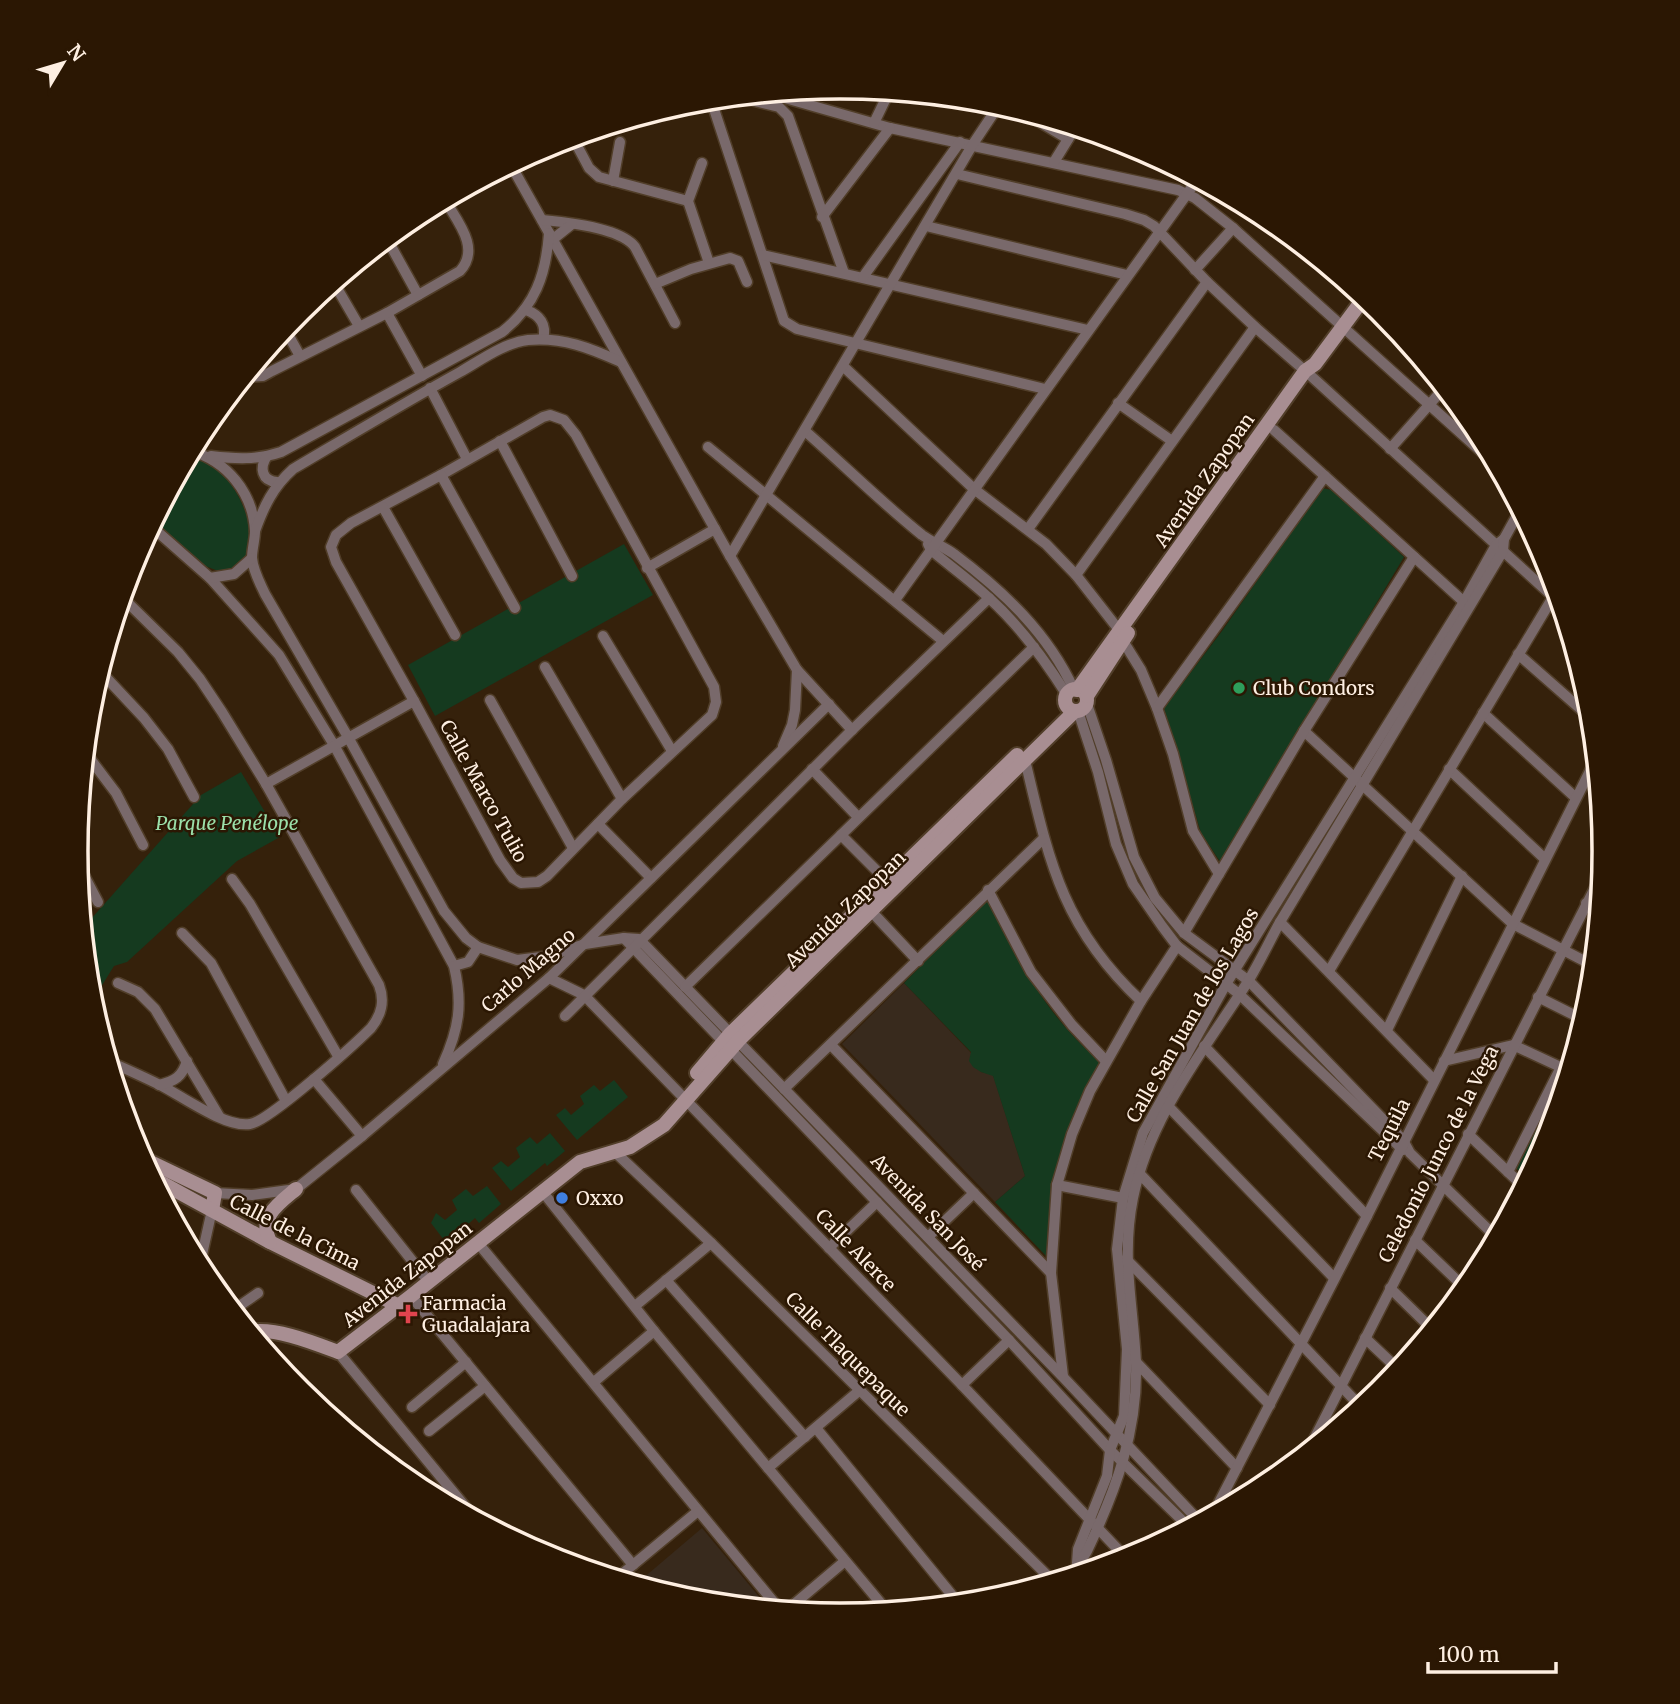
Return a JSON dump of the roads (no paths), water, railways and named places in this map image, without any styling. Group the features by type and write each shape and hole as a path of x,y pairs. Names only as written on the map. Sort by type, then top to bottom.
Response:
{"street":[{"path":"797,101 890,128 973,144 1188,194 1233,228 1471,442"},
{"path":"874,123 885,101"},
{"path":"765,104 779,107 788,116 844,273"},
{"path":"715,110 784,321 797,329 1045,389"},
{"path":"730,556 992,115"},
{"path":"822,217 890,128"},
{"path":"1054,131 1068,139"},
{"path":"1054,162 1070,135"},
{"path":"613,181 620,142"},
{"path":"863,278 960,142"},
{"path":"578,147 592,172 599,177 688,201"},
{"path":"702,163 688,201 709,263"},
{"path":"516,173 730,556 797,670 852,730"},
{"path":"957,174 1135,217 1154,226 1195,270 1255,327 1310,370 1390,449 1501,545 1545,589"},
{"path":"895,600 1192,187"},
{"path":"257,376 263,376 387,313 460,271 468,260 467,240 450,209"},
{"path":"542,220 572,224 626,238 632,243 675,323"},
{"path":"202,454 239,459 267,456 296,445 502,332 526,310 538,288 550,236 572,224"},
{"path":"926,226 1127,275"},
{"path":"1195,270 1233,228"},
{"path":"392,248 418,295"},
{"path":"763,255 1088,330"},
{"path":"655,284 709,263 735,258 747,282"},
{"path":"1028,529 1207,282"},
{"path":"339,291 359,326"},
{"name":"Avenida Zapopan","path":"730,1042 871,911 1025,760 1076,700 1358,306"},
{"path":"526,310 536,314 541,320 543,339"},
{"path":"387,313 422,376"},
{"path":"1076,575 1255,327"},
{"path":"290,339 300,356"},
{"path":"621,363 582,345 563,340 543,339 510,345 430,388 293,469 278,482 265,503 255,531 252,558 265,594 444,911 466,938 478,947 517,960 550,956 585,944 624,939 635,943"},
{"path":"844,367 974,489 1046,544 1076,575 1121,636 1141,670 1173,754 1193,831 1219,874"},
{"name":"Avenida Zapopan","path":"1121,636 1274,430 1310,370"},
{"path":"430,388 467,459"},
{"path":"1390,449 1438,395"},
{"path":"1118,403 1172,441"},
{"path":"455,635 383,507 543,416 557,416 570,426 647,568 715,529"},
{"path":"1274,430 1464,602"},
{"path":"805,431 925,537 989,598 1034,647 1076,700 1124,863 1148,907 1177,946 1239,994 1401,1144"},
{"path":"500,441 572,576"},
{"path":"708,447 943,641"},
{"path":"209,456 228,470 242,488 251,508 255,531"},
{"path":"267,456 262,464 263,473 269,480 278,482"},
{"path":"442,475 515,608"},
{"path":"1157,708 1325,476"},
{"name":"Calle Marco Tulio","path":"383,507 343,529 332,541 331,552 500,860 513,878 521,883 538,882 547,876 622,799 712,715 716,695 647,568"},
{"name":"Calle San Juan de los Lagos","path":"1076,1567 1085,1554 1107,1476 1110,1450 1124,1416 1128,1367 1117,1249 1123,1198 1143,1133 1226,984 1359,780 1515,519"},
{"path":"159,533 210,578 279,655 334,745 454,966 459,988 459,1014 455,1038 442,1067"},
{"name":"Calle San Juan de los Lagos","path":"1093,1524 1128,1447 1135,1399 1136,1362 1126,1259 1129,1221 1139,1173 1151,1139 1204,1046 1249,981 1359,780 1464,602 1501,545"},
{"path":"934,546 1013,603 1060,663 1106,760 1133,857 1155,898 1184,933 1249,981 1401,1144 1490,1231"},
{"path":"1184,933 1304,731 1414,556"},
{"path":"210,578 234,574 252,558"},
{"path":"565,1016 635,943 989,598"},
{"path":"119,1066 219,1117 250,1125 314,1079 371,1028 378,1020 382,1008 379,985 266,784 200,679 178,652 129,604"},
{"path":"1329,971 1518,654 1552,606"},
{"path":"603,636 672,751"},
{"path":"685,987 1034,647"},
{"path":"1518,654 1578,707"},
{"path":"545,667 622,799"},
{"path":"780,753 792,725 797,670"},
{"path":"108,679 168,749 194,797"},
{"path":"490,700 573,848"},
{"name":"Avenida Zapopan","path":"261,1332 295,1337 338,1352 580,1162 630,1147 664,1125 683,1097 730,1042 887,881 1076,700"},
{"path":"266,784 414,701"},
{"name":"Carlo Magno","path":"296,1189 548,978 829,704"},
{"path":"1483,713 1576,798"},
{"path":"1304,731 1513,924 1584,961"},
{"path":"1025,760 1044,838 1060,891 1072,916 1100,957 1141,1001"},
{"path":"93,763 116,793 143,845"},
{"path":"812,769 858,817"},
{"path":"1449,769 1545,859"},
{"name":"Tequila","path":"1219,1502 1367,1216 1588,774"},
{"path":"598,824 651,878"},
{"path":"841,835 887,881"},
{"path":"784,1089 1044,838"},
{"path":"1387,1030 1462,876"},
{"path":"232,879 250,904 338,1056"},
{"path":"89,884 98,902"},
{"path":"988,890 1031,972 1072,1025 1106,1061"},
{"name":"Celedonio Junco de la Vega","path":"1317,1434 1591,894"},
{"path":"1586,903 1591,905"},
{"path":"871,911 918,961"},
{"path":"1280,922 1434,1080"},
{"path":"182,933 211,964 286,1101"},
{"name":"Avenida San José","path":"635,943 685,987 730,1042 784,1089 1194,1516"},
{"name":"Avenida San José","path":"635,943 1110,1450 1183,1521"},
{"path":"1063,1377 1051,1273 1057,1185 1078,1118 1106,1061 1177,946"},
{"path":"454,966 468,962 478,947"},
{"name":"Calle Alerce","path":"548,978 584,995 1119,1551"},
{"path":"118,984 138,992 148,1000 219,1117"},
{"path":"1538,997 1574,1015"},
{"path":"831,1045 1051,1273"},
{"path":"1444,1061 1513,1045 1561,1067"},
{"path":"1204,1046 1367,1216"},
{"path":"159,1085 173,1082 180,1077 187,1061"},
{"path":"314,1079 362,1136"},
{"path":"1508,1172 1555,1087"},
{"path":"1168,1106 1334,1278"},
{"path":"1468,1134 1517,1180"},
{"name":"Calle Tlaquepaque","path":"615,1152 1047,1575"},
{"name":"Calle de la Cima","path":"156,1165 215,1193 212,1210"},
{"path":"1139,1173 1354,1401"},
{"name":"Calle de la Cima","path":"165,1184 270,1242 398,1306"},
{"path":"1057,1185 1123,1198"},
{"path":"215,1193 252,1195 296,1189"},
{"path":"270,1242 265,1233 266,1219 272,1209 296,1189"},
{"path":"356,1190 429,1282"},
{"path":"542,1191 654,1331 881,1603"},
{"path":"928,1237 974,1193"},
{"path":"829,1248 877,1202"},
{"path":"203,1252 212,1210"},
{"path":"1415,1240 1458,1281"},
{"path":"478,1243 775,1601"},
{"path":"635,1306 710,1243"},
{"path":"1126,1259 1270,1405"},
{"path":"666,1280 805,1437"},
{"path":"1390,1288 1426,1323"},
{"path":"969,1298 977,1289"},
{"path":"240,1306 258,1293"},
{"path":"411,1296 633,1565"},
{"path":"594,1382 654,1331"},
{"path":"1365,1338 1392,1363"},
{"path":"962,1385 1009,1340"},
{"path":"338,1352 462,1503"},
{"path":"412,1407 466,1362"},
{"path":"1136,1362 1237,1468"},
{"path":"429,1431 485,1386"},
{"path":"768,1468 860,1390"},
{"path":"816,1428 952,1596"},
{"path":"624,1573 698,1511"},
{"path":"793,1603 845,1561"}],"place":[{"name":"Club Condors","path":"1239,688"},
{"name":"Oxxo","path":"562,1198"},
{"name":"Farmacia Guadalajara","path":"408,1314"}],"park label":[{"name":"Parque Penélope","path":"227,823"}]}
